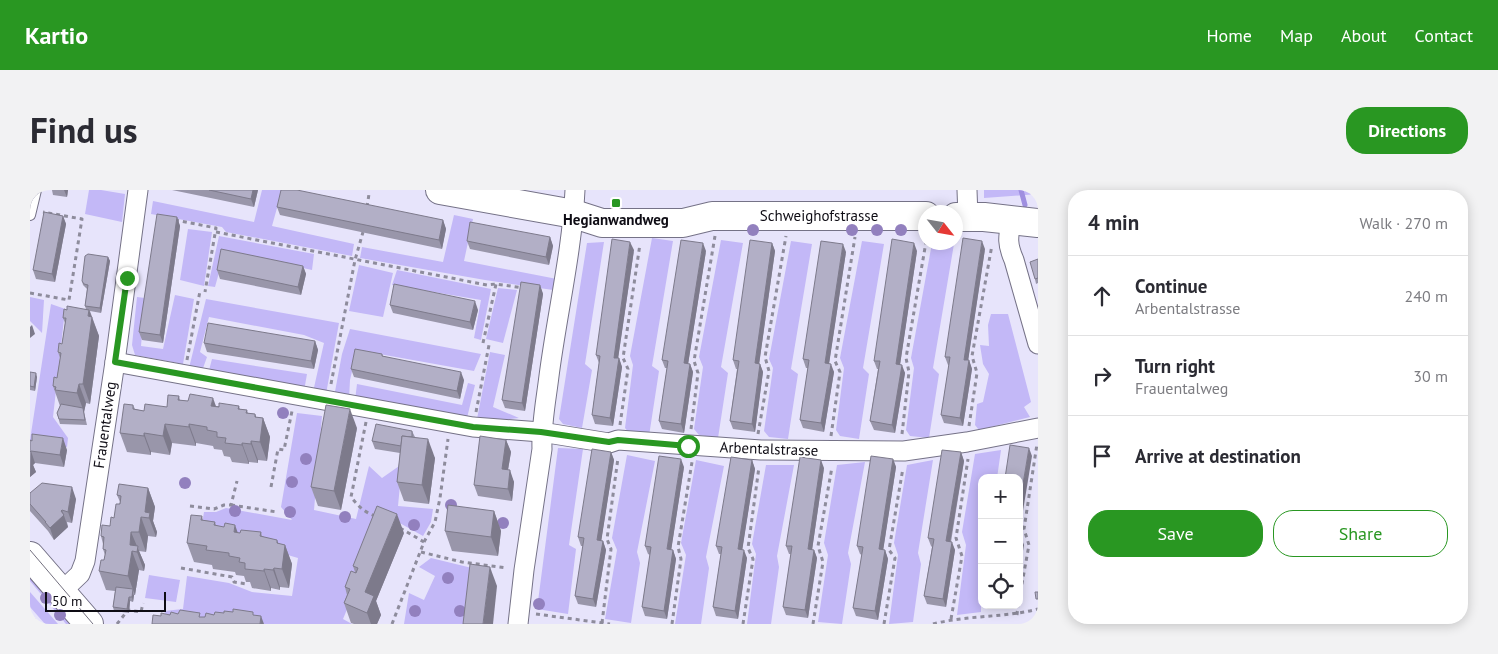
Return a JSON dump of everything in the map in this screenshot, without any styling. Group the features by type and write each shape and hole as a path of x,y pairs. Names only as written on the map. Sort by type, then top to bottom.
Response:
{"main road":[{"name":"Schweighofstrasse","path":"440,190 574,202 602,223 683,223 712,216 918,216"},
{"path":"963,217 1038,223"},
{"path":"30,556 89,624"}],"street":[{"name":"Frauentalweg","path":"61,592 80,574 85,561 115,362 138,190"},
{"path":"963,212 967,190"},
{"path":"519,618 542,449 541,432 574,202"},
{"path":"1011,221 1008,236 1009,248 1038,344"},
{"name":"Arbentalstrasse","path":"115,362 473,427 541,432 609,442 618,440 761,450 831,452 904,450 967,442 1038,428"}],"lane":[{"path":"30,214 36,190"}],"path":[{"path":"366,212 369,194"},
{"path":"30,214 82,219 69,300 30,293"},
{"path":"172,219 216,228 205,292"},
{"path":"216,232 488,285 496,284 526,289"},
{"path":"331,387 355,260 363,232"},
{"path":"813,624 823,562 818,546 832,461 831,436 840,372 836,361 856,232"},
{"path":"743,624 753,559 748,548 761,450 757,436 769,371 765,357 786,233"},
{"path":"483,344 496,284"},
{"path":"185,368 200,291"},
{"path":"473,427 489,345"},
{"path":"271,487 278,449 284,450 293,405"},
{"path":"365,425 351,497 357,505 369,514 381,517"},
{"path":"1023,578 1029,545 1024,529 1038,439"},
{"path":"392,624 424,542 435,522 447,446"},
{"path":"231,505 236,482"},
{"path":"190,506 214,509 224,504 277,512"},
{"path":"396,525 424,542"},
{"path":"421,552 462,562 509,568"},
{"path":"181,568 232,577 234,582 247,584"},
{"path":"117,624 128,610 141,612 143,603"},
{"path":"1017,615 1018,609"},
{"path":"932,624 951,619 1017,615 1038,609"},
{"path":"519,618 610,624"}],"shaded area":[{"path":"89,190 125,194 122,222 85,214"},
{"path":"262,190 282,190 272,226 354,244 352,256 226,232 222,227 151,214 153,201 254,222"},
{"path":"984,190 1038,190 1038,194 984,198"},
{"path":"454,215 473,219 464,261 557,279 553,290 360,258 362,247 443,262"},
{"path":"188,229 212,232 204,286 180,280"},
{"path":"219,236 314,254 312,270 225,251 215,287 208,286"},
{"path":"652,238 673,241 652,366 659,371 649,436 630,434 625,428 633,365 630,356"},
{"path":"721,240 743,243 721,367 728,373 718,438 699,435 694,429 703,367 699,357"},
{"path":"791,241 812,244 791,369 798,374 788,439 769,437 764,431 773,368 769,359"},
{"path":"862,241 884,244 863,368 869,374 859,439 840,436 836,430 844,368 840,358"},
{"path":"604,242 585,364 592,370 582,428 563,424 559,419 587,243"},
{"path":"931,250 953,250 933,368 939,374 929,438 910,436 906,430 914,368 911,358"},
{"path":"359,265 393,273 383,317 349,311"},
{"path":"397,270 491,289 481,340 474,338 481,300 392,285"},
{"path":"498,288 517,290 503,343 486,339"},
{"path":"175,295 194,299 183,364 135,355 132,345 137,297 145,298 141,346 163,349"},
{"path":"30,297 44,300 42,333 30,321"},
{"path":"206,299 339,323 326,394 313,392 324,343 304,335 209,317 200,352 207,357 202,371 189,368"},
{"path":"51,304 91,318 64,319 53,417 68,438 67,447 30,440"},
{"path":"991,314 1008,314 1031,402 1024,407 1030,417 979,430 975,425 977,404 983,402 989,374 983,364 980,345 989,346 988,325"},
{"path":"350,329 481,354 474,371 357,350 350,380 349,399 334,397 342,354"},
{"path":"490,352 505,355 493,407 519,418 493,421 477,419"},
{"path":"212,359 307,374 304,391 208,374"},
{"path":"468,383 475,385 467,418 355,400 357,384 462,405"},
{"path":"297,413 322,416 314,510 356,519 369,466 382,478 402,464 398,506 433,509 431,522 423,536 387,516 343,619 352,624 170,624 164,611 183,609 187,576 229,583 252,592 292,596 298,558 201,530 204,512 216,512 226,508 292,520 281,507"},
{"path":"558,448 583,449 569,545 576,549 568,614 537,609"},
{"path":"1001,450 998,474 978,474 978,609 981,609 981,612 957,615 966,545 962,532 975,454"},
{"path":"627,455 655,461 637,552 640,563 631,623 605,619 617,550 612,538"},
{"path":"696,460 724,466 706,557 709,568 701,624 675,624 686,555 681,543"},
{"path":"933,460 918,553 921,564 913,622 889,624 898,555 894,543 907,465"},
{"path":"865,462 848,553 851,564 842,624 818,622 828,555 824,543 837,465"},
{"path":"766,465 794,465 777,556 779,567 771,624 747,624 756,554 752,544"},
{"path":"431,558 476,569 468,624 404,624 409,593 424,600 435,576 419,567"},
{"path":"149,575 180,580 176,602 145,598"},
{"path":"30,577 70,624 66,624 30,581"},
{"path":"30,592 58,624 45,624 30,607"}],"building":[{"path":"209,190 253,190 251,199"},
{"path":"281,190 297,190 443,220 439,240 277,207"},
{"path":"44,212 63,216 52,274 33,270"},
{"path":"157,214 177,217 160,335 139,332"},
{"path":"470,222 550,237 546,257 467,241"},
{"path":"963,238 982,241 964,360 969,360 960,418 941,415 950,357 945,357 961,250 963,250"},
{"path":"612,239 630,242 614,358 619,358 610,418 592,415 600,356 596,355"},
{"path":"892,239 914,243 896,364 902,365 892,425 870,421 880,361 874,361"},
{"path":"681,240 703,243 684,363 690,364 681,424 659,421 668,361 662,360"},
{"path":"750,240 772,243 755,363 760,364 752,424 730,421 739,361 733,360"},
{"path":"821,241 843,244 825,363 831,364 821,423 800,420 809,360 803,359"},
{"path":"221,249 303,266 298,287 217,270"},
{"path":"88,254 108,257 100,308 85,306 88,285 82,281 85,256"},
{"path":"1038,259 1038,278 1035,279 1030,262"},
{"path":"521,282 540,285 522,403 502,400"},
{"path":"394,284 475,301 470,322 390,305"},
{"path":"67,306 89,310 88,316 92,317 83,384 79,384 77,393 55,390 56,387 53,386 54,377 57,378 61,353 58,352 59,343 62,344 66,318 63,318 64,309 67,310"},
{"path":"208,323 315,341 311,361 204,343"},
{"path":"355,349 461,372 457,391 351,369"},
{"path":"30,372 36,373 34,387 30,386"},
{"path":"190,394 213,398 211,406 219,407 219,403 239,406 238,409 247,410 246,413 255,414 255,417 263,418 260,442 251,441 251,444 242,443 242,445 225,443 226,438 217,437 217,432 207,430 207,427 189,424 189,427 165,424 163,436 144,433 144,436 120,433 124,404 133,405 133,409 144,411 145,404 167,407 168,395 179,396 178,400 188,401"},
{"path":"61,404 83,408 85,420 59,419 57,413"},
{"path":"326,405 350,409 334,491 311,487"},
{"path":"376,424 412,431 412,437 402,436 401,446 372,441"},
{"path":"32,434 63,438 60,455 30,452"},
{"path":"402,436 428,439 422,485 397,482"},
{"path":"480,436 506,440 502,469 510,470 508,489 474,485"},
{"path":"1010,445 1029,448 1023,484 1023,474 1006,474"},
{"path":"592,449 611,452 597,540 603,541 593,599 575,596 584,538 578,537"},
{"path":"942,450 961,452 946,541 952,542 943,599 924,596 934,539 928,538"},
{"path":"659,456 681,459 667,549 673,550 664,611 642,607 651,547 645,546"},
{"path":"871,456 893,459 879,549 885,550 875,611 853,608 863,547 857,546"},
{"path":"731,457 752,460 738,549 744,550 735,611 713,607 722,547 716,546"},
{"path":"800,457 821,460 808,549 814,550 805,610 783,607 792,546 786,546"},
{"path":"42,483 72,487 68,512 62,510 64,515 50,528 30,504 30,493"},
{"path":"119,484 148,488 145,512 150,513 149,518 141,517 139,532 131,532 130,545 138,546 137,552 132,551 128,576 99,571 101,560 104,560 106,550 103,549 102,525 110,526 111,517 114,518 116,504 120,504 121,496 117,495"},
{"path":"448,505 494,511 491,537 445,531"},
{"path":"377,506 397,514 365,592 374,596 367,613 344,603 350,589 345,587 351,571 356,573 358,568 353,566"},
{"path":"191,515 202,516 201,520 215,522 214,525 224,527 225,523 235,525 234,532 240,533 241,530 261,532 260,536 277,540 277,543 285,545 282,569 264,569 264,571 245,569 245,563 239,562 240,558 229,556 229,553 206,550 207,546 187,543"},
{"path":"470,564 490,567 483,624 463,624"},
{"path":"116,587 133,589 132,597 129,597 127,609 113,607"},
{"path":"1035,592 1038,592 1038,599 1036,599"},
{"path":"233,609 253,612 253,615 261,616 260,624 152,624 153,615 161,616 161,613 170,615 171,612 178,614 180,610 200,613 199,617 205,617 206,613 214,615 215,612 233,612"}],"waterway":[{"path":"1021,190 1025,205"}],"tram line":[{"path":"30,550 93,624"}],"place":[{"name":"Hegianwandweg","path":"616,203"}],"route":[{"path":"127,278 115,362 473,427 541,432 609,442 618,440 688,446"}]}
